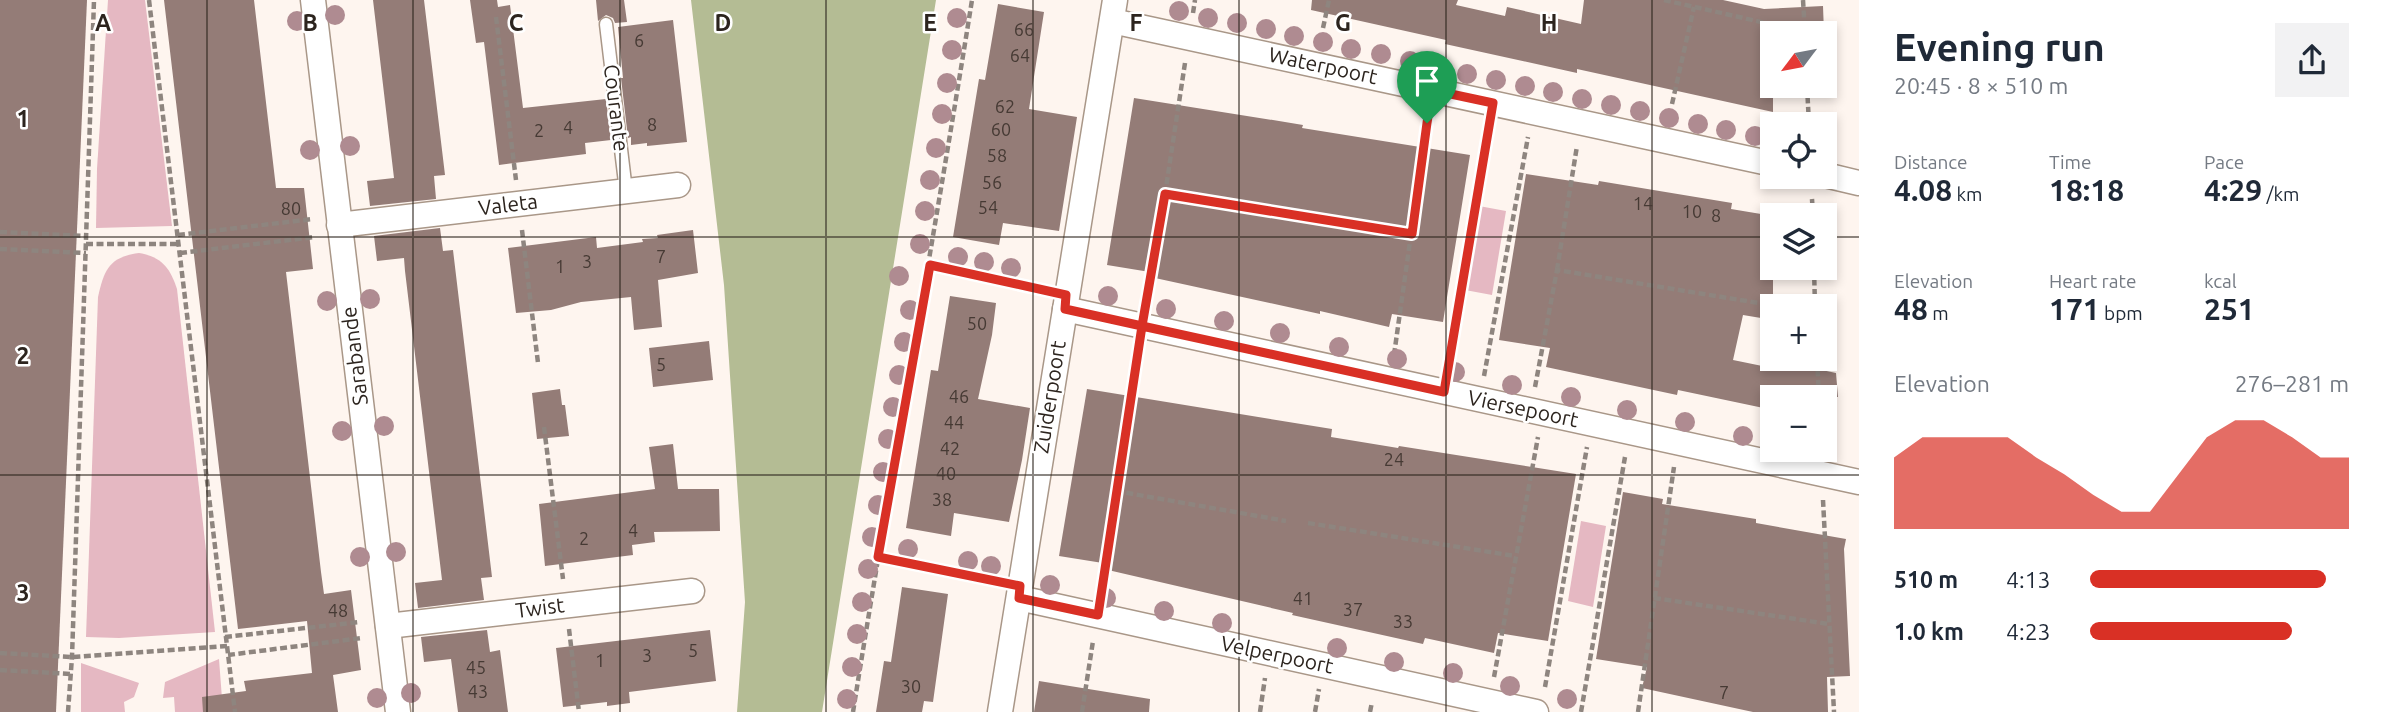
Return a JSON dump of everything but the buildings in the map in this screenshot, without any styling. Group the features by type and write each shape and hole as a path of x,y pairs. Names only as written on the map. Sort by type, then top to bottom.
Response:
{"street":[{"name":"Sarabande","path":"313,0 398,712"},
{"name":"Waterpoort","path":"1114,10 1189,37 1760,161"},
{"name":"Zuiderpoort","path":"1000,712 1114,10"},
{"path":"1837,178 1859,183"},
{"name":"Valeta","path":"339,225 678,185"},
{"name":"Viersepoort","path":"1065,302 1142,326 1859,482"},
{"name":"Twist","path":"388,626 692,591"},
{"name":"Velperpoort","path":"1020,592 1098,615 1489,702 1540,702"}],"lane":[{"name":"Courante","path":"606,24 626,191"}],"path":[{"path":"68,712 94,0"},
{"path":"149,0 234,712"},
{"path":"853,712 930,265 972,0"},
{"path":"1323,28 1329,0"},
{"path":"1664,0 1760,22"},
{"path":"1803,0 1804,21"},
{"path":"1672,104 1694,7"},
{"path":"1082,712 1189,37"},
{"path":"1390,380 1432,90"},
{"path":"1444,392 1493,103"},
{"path":"1480,399 1533,112"},
{"path":"1489,702 1516,556 1581,122"},
{"path":"1165,194 1412,234"},
{"path":"178,235 314,219"},
{"path":"0,232 87,236"},
{"path":"180,253 316,237"},
{"path":"86,244 180,244"},
{"path":"0,249 86,253"},
{"path":"930,265 1065,302"},
{"path":"1557,270 1760,303"},
{"path":"1540,702 1591,424"},
{"path":"544,427 579,712"},
{"path":"1581,712 1629,432"},
{"path":"1638,712 1678,443"},
{"path":"1821,474 1833,712"},
{"path":"1116,491 1286,521"},
{"path":"1308,523 1516,556"},
{"path":"878,557 1020,592"},
{"path":"1654,597 1829,624"},
{"path":"225,637 361,622"},
{"path":"228,655 362,638"},
{"path":"0,653 72,657 227,646"},
{"path":"0,670 71,674"}],"shaded area":[{"path":"108,0 145,0 172,226 96,228 97,169"},
{"path":"691,0 936,0 822,712 737,712 745,602 724,285"},
{"path":"1479,206 1506,211 1492,295 1465,290"},
{"path":"139,253 154,257 164,265 177,289 215,632 119,638 86,637 98,297 110,266 121,258"},
{"path":"1581,521 1606,526 1593,607 1568,601"},
{"path":"219,659 223,712 175,712 174,697 163,698 165,682"},
{"path":"81,663 139,683 134,697 124,702 125,712 81,712"}],"route":[{"path":"1427,123 1412,234 1165,194 1142,326 1065,309 1066,295 930,265 878,557 1020,586 1019,598 1098,615 1142,326 1444,392 1493,103 1432,90 1427,123"}]}
